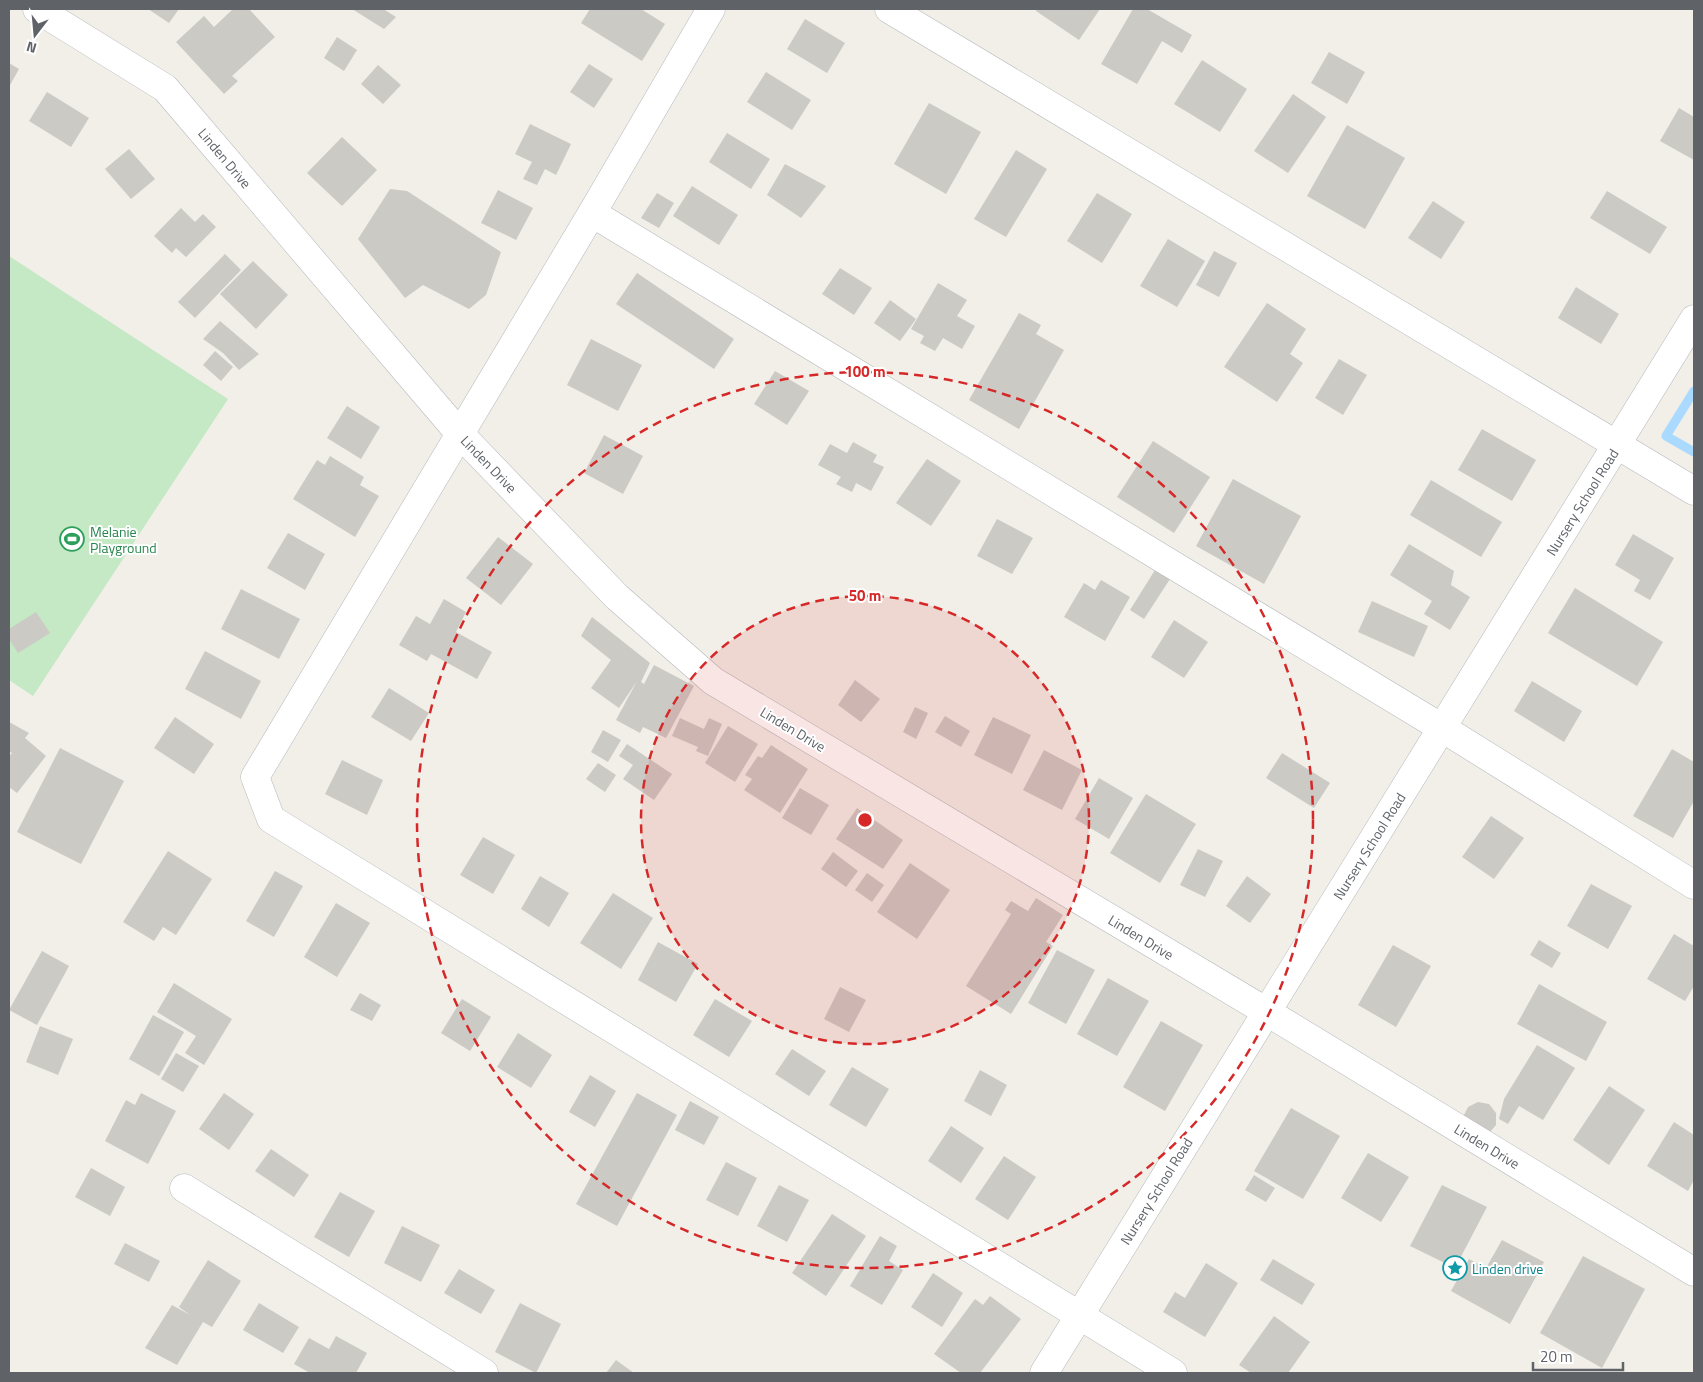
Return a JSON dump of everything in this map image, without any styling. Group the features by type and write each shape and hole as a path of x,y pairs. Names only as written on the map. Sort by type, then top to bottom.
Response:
{"street":[{"name":"Linden Drive","path":"37,9 165,88 460,434 617,597 713,681 1267,1012 1694,1272"},
{"path":"710,9 592,213 256,776 271,819 1173,1373"},
{"path":"889,9 1694,491"},
{"path":"592,213 1442,728 1694,885"},
{"name":"Nursery School Road","path":"1044,1373 1694,320"},
{"path":"184,1188 484,1373"}],"green space":[{"name":"Melanie Playground","path":"9,256 228,399 33,696 9,680"}],"building":[{"path":"148,9 179,9 169,23"},
{"path":"233,9 249,9 275,37 232,76 238,81 224,94 176,42 204,16 214,27"},
{"path":"352,9 386,9 396,17 384,29"},
{"path":"590,9 641,9 665,24 642,61 581,23"},
{"path":"1037,9 1100,9 1079,40 1036,11"},
{"path":"1133,9 1147,9 1192,35 1182,53 1162,41 1137,84 1101,64"},
{"path":"805,19 845,43 827,73 787,49"},
{"path":"337,37 357,50 344,71 324,58"},
{"path":"1329,52 1365,72 1347,104 1311,83"},
{"path":"1202,60 1247,89 1220,132 1174,104"},
{"path":"9,63 19,69 9,87"},
{"path":"589,64 613,79 594,108 570,92"},
{"path":"378,65 401,85 383,104 361,84"},
{"path":"766,72 811,100 792,130 747,102"},
{"path":"47,92 89,118 71,147 29,121"},
{"path":"1293,94 1326,117 1288,173 1254,151"},
{"path":"929,103 981,132 946,194 894,164"},
{"path":"1679,108 1694,117 1694,160 1660,141"},
{"path":"530,124 571,144 556,175 545,169 537,185 523,179 532,162 515,154"},
{"path":"1347,125 1405,158 1365,229 1307,196"},
{"path":"727,133 770,159 751,189 709,162"},
{"path":"342,137 377,170 342,206 307,173"},
{"path":"129,149 155,179 131,199 105,169"},
{"path":"1016,150 1047,169 1006,237 974,219"},
{"path":"785,164 826,186 801,218 767,195"},
{"path":"692,186 738,215 719,245 673,216"},
{"path":"390,189 407,191 501,252 486,295 469,309 423,285 405,298 358,239"},
{"path":"498,190 533,208 516,240 481,223"},
{"path":"1607,191 1667,227 1650,254 1590,218"},
{"path":"657,193 674,203 659,228 641,218"},
{"path":"1097,193 1132,214 1102,263 1067,241"},
{"path":"1433,201 1465,222 1441,259 1408,238"},
{"path":"181,208 195,222 203,214 216,227 186,257 176,248 172,253 154,236"},
{"path":"1168,239 1205,261 1177,307 1140,286"},
{"path":"1214,251 1237,263 1219,297 1196,285"},
{"path":"225,254 241,270 195,318 178,302"},
{"path":"253,261 288,295 256,329 220,294"},
{"path":"840,268 872,288 854,315 822,294"},
{"path":"637,273 734,339 714,369 616,304"},
{"path":"938,283 967,300 957,316 975,326 962,349 943,338 935,351 920,343 924,336 911,329"},
{"path":"1576,287 1619,314 1601,344 1558,318"},
{"path":"890,300 916,319 900,341 874,323"},
{"path":"1267,303 1306,329 1290,354 1303,363 1277,402 1224,367"},
{"path":"1019,313 1041,325 1036,334 1064,350 1019,429 969,400"},
{"path":"220,321 259,354 239,370 223,353 203,339"},
{"path":"591,339 642,365 618,411 567,385"},
{"path":"215,351 233,367 221,381 203,365"},
{"path":"1339,359 1367,375 1343,415 1315,398"},
{"path":"775,371 809,391 787,425 754,404"},
{"path":"347,406 380,427 361,459 327,438"},
{"path":"1482,429 1536,460 1512,501 1458,470"},
{"path":"604,435 643,456 623,494 584,473"},
{"path":"1153,441 1210,477 1174,533 1117,497"},
{"path":"853,442 877,455 873,462 884,467 871,491 856,483 852,492 836,484 841,477 818,465 830,444 847,453"},
{"path":"330,456 364,477 360,485 379,496 355,537 293,499 317,460 325,465"},
{"path":"927,459 961,481 931,526 896,503"},
{"path":"1233,479 1301,516 1264,584 1196,546"},
{"path":"1431,480 1502,522 1481,557 1410,515"},
{"path":"997,519 1033,538 1012,574 977,556"},
{"path":"288,533 325,554 305,590 267,568"},
{"path":"1633,534 1674,558 1650,600 1634,591 1640,580 1615,565"},
{"path":"498,537 533,564 501,605 466,578"},
{"path":"1409,544 1454,571 1451,585 1470,597 1450,630 1424,614 1432,601 1390,575"},
{"path":"1155,570 1170,579 1144,619 1130,610"},
{"path":"1101,580 1130,597 1105,641 1064,617 1084,583 1095,590"},
{"path":"1575,588 1663,642 1637,686 1548,633"},
{"path":"241,589 300,619 279,659 221,629"},
{"path":"444,599 466,612 456,632 492,652 477,679 431,654 427,661 399,645 416,616 430,624"},
{"path":"1372,601 1428,626 1414,657 1358,632"},
{"path":"36,612 50,633 18,653 9,639 9,629"},
{"path":"592,617 650,663 641,682 644,684 654,665 694,686 666,738 643,727 640,733 616,720 637,681 619,708 591,688 611,660 581,636"},
{"path":"1174,620 1208,642 1184,678 1151,657"},
{"path":"205,651 261,681 241,719 185,689"},
{"path":"855,680 880,699 861,722 838,705"},
{"path":"1532,681 1582,711 1564,742 1514,711"},
{"path":"389,688 429,713 411,741 371,717"},
{"path":"915,707 928,713 916,739 903,732"},
{"path":"945,716 970,731 961,747 935,732"},
{"path":"175,717 214,744 194,774 154,748"},
{"path":"993,717 1031,735 1012,774 974,755"},
{"path":"680,718 704,729 709,718 722,724 708,756 696,751 698,747 672,736"},
{"path":"9,722 29,733 25,738 46,756 17,793 9,787 9,756 12,753 9,751"},
{"path":"728,726 758,744 735,782 705,763"},
{"path":"603,730 621,740 608,762 591,752"},
{"path":"627,744 672,774 654,800 623,779 633,765 619,756"},
{"path":"771,745 808,769 780,813 744,790 752,779 745,775 758,756 762,758"},
{"path":"60,748 124,781 81,864 17,832"},
{"path":"1672,749 1694,762 1694,801 1673,838 1633,816"},
{"path":"1044,750 1082,770 1062,810 1023,790"},
{"path":"1282,753 1330,783 1314,808 1266,778"},
{"path":"342,760 383,780 367,815 325,794"},
{"path":"598,763 616,775 605,792 586,779"},
{"path":"1099,778 1133,798 1109,839 1075,819"},
{"path":"800,788 829,805 811,835 782,818"},
{"path":"1146,794 1196,824 1160,883 1110,853"},
{"path":"857,808 903,840 883,869 836,839"},
{"path":"1491,816 1524,838 1494,879 1462,857"},
{"path":"483,837 515,855 493,894 460,875"},
{"path":"1198,849 1223,861 1205,897 1180,885"},
{"path":"168,851 212,879 176,935 163,927 154,941 123,922"},
{"path":"833,852 858,871 846,887 821,869"},
{"path":"910,863 950,890 917,939 877,912"},
{"path":"275,871 303,886 274,937 246,921"},
{"path":"867,873 884,885 872,902 855,890"},
{"path":"540,876 569,893 549,927 521,909"},
{"path":"1247,876 1271,894 1250,923 1226,906"},
{"path":"1591,884 1632,906 1608,949 1567,926"},
{"path":"613,893 653,918 621,969 580,943"},
{"path":"1036,898 1063,915 1046,942 1053,946 1011,1014 966,986 1011,914 1005,910 1011,901 1028,911"},
{"path":"336,903 370,923 337,977 304,957"},
{"path":"1674,934 1694,946 1694,986 1685,1001 1647,979"},
{"path":"1539,940 1561,953 1552,968 1530,955"},
{"path":"658,942 698,964 676,1002 638,980"},
{"path":"1393,945 1431,966 1396,1027 1358,1005"},
{"path":"1057,950 1095,970 1066,1024 1028,1003"},
{"path":"42,951 69,966 37,1025 9,1010"},
{"path":"1108,978 1149,1001 1117,1056 1077,1034"},
{"path":"174,983 232,1019 204,1065 185,1053 196,1036 157,1012"},
{"path":"1539,984 1607,1022 1586,1061 1517,1024"},
{"path":"840,987 866,1000 849,1032 824,1019"},
{"path":"360,993 381,1005 372,1021 350,1010"},
{"path":"462,999 491,1017 470,1051 441,1033"},
{"path":"715,999 752,1021 729,1057 693,1035"},
{"path":"153,1015 184,1032 159,1076 129,1059"},
{"path":"1161,1021 1203,1045 1165,1111 1123,1087"},
{"path":"40,1026 73,1039 58,1075 26,1062"},
{"path":"518,1033 552,1055 531,1088 497,1067"},
{"path":"1537,1045 1575,1068 1543,1120 1519,1106 1508,1124 1499,1119 1504,1099"},
{"path":"792,1049 826,1071 809,1096 775,1074"},
{"path":"176,1053 199,1066 183,1092 161,1079"},
{"path":"852,1067 889,1089 866,1127 829,1105"},
{"path":"980,1070 1007,1085 991,1116 964,1101"},
{"path":"590,1075 616,1091 595,1127 569,1112"},
{"path":"1609,1086 1645,1110 1609,1165 1573,1140"},
{"path":"141,1093 176,1111 148,1164 105,1141 126,1100 135,1105"},
{"path":"224,1093 254,1114 229,1150 199,1129"},
{"path":"637,1093 677,1115 617,1226 576,1204"},
{"path":"690,1101 719,1117 704,1145 675,1130"},
{"path":"1478,1102 1489,1104 1496,1113 1496,1125 1489,1133 1463,1117 1468,1107"},
{"path":"1291,1108 1340,1136 1303,1199 1254,1171"},
{"path":"1674,1122 1694,1135 1694,1180 1688,1191 1647,1166"},
{"path":"951,1126 984,1148 961,1183 928,1161"},
{"path":"271,1149 309,1175 294,1197 255,1171"},
{"path":"1368,1153 1409,1177 1381,1222 1341,1198"},
{"path":"1004,1156 1036,1177 1008,1220 975,1199"},
{"path":"726,1162 757,1178 738,1216 706,1200"},
{"path":"91,1168 125,1187 110,1216 75,1197"},
{"path":"1254,1175 1275,1188 1266,1202 1245,1190"},
{"path":"779,1185 809,1200 787,1242 757,1226"},
{"path":"1442,1185 1487,1207 1455,1268 1410,1246"},
{"path":"340,1192 375,1211 349,1257 314,1237"},
{"path":"832,1214 866,1236 826,1296 792,1273"},
{"path":"402,1226 440,1245 421,1282 384,1263"},
{"path":"880,1236 897,1246 889,1261 903,1270 882,1305 850,1286"},
{"path":"1502,1240 1544,1262 1510,1324 1451,1291 1469,1259 1486,1268"},
{"path":"125,1243 160,1261 149,1282 114,1264"},
{"path":"1583,1256 1645,1289 1602,1368 1540,1333"},
{"path":"1273,1259 1315,1284 1302,1305 1260,1280"},
{"path":"208,1260 241,1281 212,1327 203,1322 177,1365 145,1348 172,1305 190,1315 179,1307"},
{"path":"1206,1263 1238,1283 1205,1337 1163,1312 1175,1292 1185,1298"},
{"path":"459,1269 495,1290 481,1314 444,1293"},
{"path":"933,1273 963,1293 942,1327 911,1307"},
{"path":"990,1296 1021,1319 980,1373 961,1373 934,1354 975,1299 983,1305"},
{"path":"259,1303 299,1327 283,1353 243,1330"},
{"path":"520,1303 561,1324 536,1373 495,1352"},
{"path":"1274,1316 1310,1342 1288,1373 1251,1373 1239,1365"},
{"path":"336,1336 367,1353 356,1373 310,1373 294,1364 309,1338 329,1349"},
{"path":"616,1360 634,1373 606,1373"}],"waterway":[{"path":"1694,391 1666,436 1694,452"}],"place":[{"name":"Melanie Playground","path":"72,539"},
{"name":"Linden drive","path":"1455,1268"}]}
